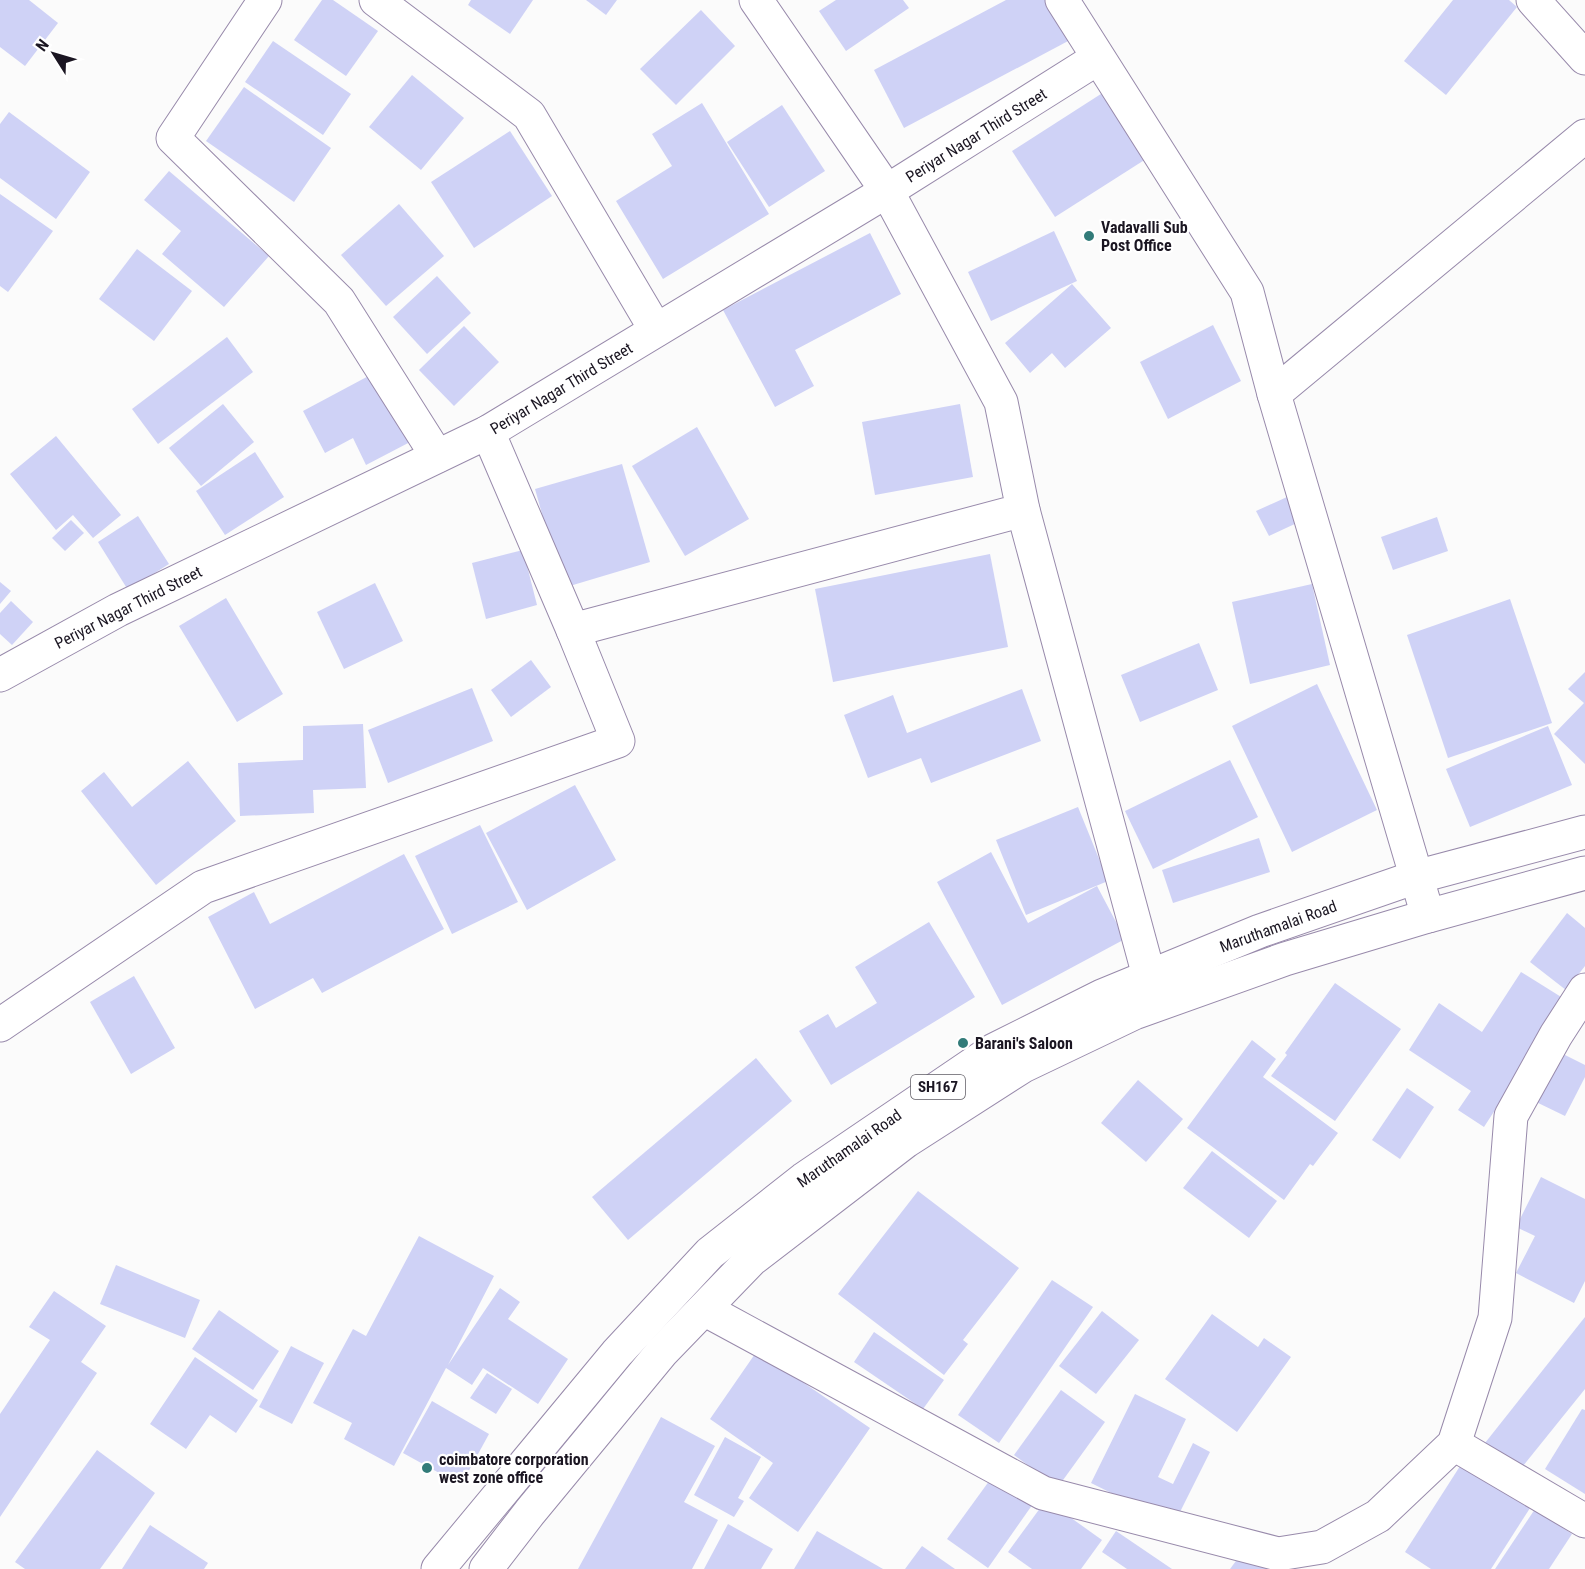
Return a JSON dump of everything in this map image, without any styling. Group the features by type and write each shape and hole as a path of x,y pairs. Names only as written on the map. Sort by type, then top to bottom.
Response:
{"street":[{"path":"266,0 173,138 339,301 437,456"},
{"path":"376,0 530,116 657,330"},
{"path":"756,0 887,191 1001,402 1023,510 1149,976"},
{"path":"1062,0 1247,292 1274,394 1428,916"},
{"path":"1533,0 1585,58"},
{"name":"Periyar Nagar Third Street","path":"0,675 118,610 488,432 887,191 1098,58"},
{"path":"1274,394 1585,136"},
{"path":"0,1025 203,887 618,741 488,432"},
{"path":"573,630 1023,510"},
{"name":"Maruthamalai Road","path":"438,1569 618,1353 710,1253 804,1179 994,1050 1102,996 1260,931 1416,877 1585,832"},
{"name":"Maruthamalai Road","path":"494,1567 530,1512 662,1352 751,1260 906,1141 1023,1066 1134,1013 1285,959 1428,916 1585,873"},
{"path":"704,1309 1042,1493 1278,1554 1322,1547 1378,1516 1454,1444 1494,1318 1511,1116 1556,1035 1585,990"},
{"path":"1454,1444 1585,1521"}],"building":[{"path":"0,0 29,0 58,23 25,66 0,47"},
{"path":"322,0 333,0 378,31 346,76 294,40"},
{"path":"471,0 533,0 510,34 468,5"},
{"path":"586,0 617,0 606,15"},
{"path":"836,0 903,0 909,8 846,51 819,11"},
{"path":"1006,0 1049,0 1070,40 904,128 874,70"},
{"path":"1453,0 1509,0 1517,7 1446,95 1404,61"},
{"path":"701,10 735,46 676,105 640,69"},
{"path":"273,41 351,94 323,135 245,82"},
{"path":"412,75 464,118 421,170 369,127"},
{"path":"244,87 331,148 294,202 206,141"},
{"path":"1104,92 1146,159 1055,217 1012,151"},
{"path":"702,103 769,214 663,279 616,201 672,166 652,134"},
{"path":"782,105 825,171 769,207 727,142"},
{"path":"9,112 90,172 56,219 0,178 0,124"},
{"path":"510,131 552,196 474,248 431,182"},
{"path":"169,171 269,256 224,307 162,254 181,231 144,200"},
{"path":"0,194 53,231 8,292 0,286"},
{"path":"399,204 444,256 386,306 341,255"},
{"path":"1054,231 1077,281 991,321 968,272"},
{"path":"870,233 901,294 795,350 814,386 775,407 723,310"},
{"path":"137,249 192,291 154,341 99,299"},
{"path":"437,276 471,313 427,354 393,317"},
{"path":"1072,284 1111,328 1065,368 1052,353 1030,373 1005,343"},
{"path":"1213,325 1241,381 1168,419 1140,362"},
{"path":"464,326 499,362 454,406 419,370"},
{"path":"227,337 253,372 158,444 132,409"},
{"path":"376,372 412,441 366,465 353,438 325,453 303,411"},
{"path":"223,404 254,442 201,486 169,448"},
{"path":"960,404 973,477 875,495 862,422"},
{"path":"697,427 749,519 685,556 632,466"},
{"path":"56,436 121,515 93,538 73,515 56,530 10,474"},
{"path":"255,452 284,497 225,535 196,491"},
{"path":"622,464 650,562 563,588 535,489"},
{"path":"1287,497 1299,522 1269,536 1256,511"},
{"path":"138,516 169,564 128,590 98,542"},
{"path":"1437,517 1448,551 1393,570 1381,537"},
{"path":"71,520 84,533 65,551 52,538"},
{"path":"523,550 537,605 486,619 472,563"},
{"path":"990,554 1008,647 833,682 815,589"},
{"path":"0,582 11,591 0,604"},
{"path":"375,583 403,641 344,669 317,612"},
{"path":"1312,584 1330,665 1250,684 1232,602"},
{"path":"226,598 283,694 237,722 179,626"},
{"path":"1510,599 1552,723 1448,758 1407,635"},
{"path":"11,601 33,622 12,645 0,634 0,613"},
{"path":"1199,643 1218,690 1140,722 1121,675"},
{"path":"531,660 551,687 511,717 491,690"},
{"path":"1585,672 1585,764 1554,734 1584,703 1568,689"},
{"path":"1317,684 1377,810 1292,852 1232,726"},
{"path":"472,688 493,741 388,783 368,730"},
{"path":"1022,689 1041,741 931,783 921,758 868,778 844,715 893,695 907,733"},
{"path":"363,724 366,788 313,790 314,813 240,816 238,763 303,760 303,726"},
{"path":"1548,726 1572,785 1470,827 1446,769"},
{"path":"1230,760 1258,817 1153,869 1125,811"},
{"path":"188,761 236,821 156,885 81,791 104,772 132,807"},
{"path":"575,785 616,860 527,910 486,833"},
{"path":"1078,807 1108,881 1026,915 996,840"},
{"path":"480,825 518,902 452,934 415,856"},
{"path":"1259,838 1270,872 1173,903 1162,870"},
{"path":"991,852 1028,923 1097,886 1125,939 1002,1005 937,882"},
{"path":"404,854 444,929 322,993 313,978 255,1009 208,917 254,892 270,924"},
{"path":"1567,913 1585,928 1585,966 1566,990 1530,962"},
{"path":"929,922 975,997 831,1085 799,1031 828,1014 836,1028 877,1003 855,967"},
{"path":"1521,972 1566,1000 1484,1127 1458,1110 1471,1091 1409,1050 1439,1003 1482,1032"},
{"path":"134,976 175,1048 131,1074 90,1002"},
{"path":"1335,983 1401,1029 1335,1121 1271,1076"},
{"path":"1252,1040 1276,1059 1263,1077 1338,1133 1313,1166 1310,1164 1284,1200 1187,1128"},
{"path":"1557,1051 1585,1065 1585,1077 1565,1116 1532,1100"},
{"path":"756,1058 792,1101 628,1240 592,1197"},
{"path":"1138,1080 1183,1119 1146,1162 1101,1123"},
{"path":"1407,1088 1434,1107 1400,1159 1372,1140"},
{"path":"1212,1151 1277,1201 1249,1238 1183,1188"},
{"path":"1541,1177 1585,1199 1585,1281 1574,1303 1516,1273 1535,1236 1516,1227"},
{"path":"918,1191 1019,1268 963,1340 968,1344 944,1375 838,1294"},
{"path":"419,1236 494,1276 448,1365 500,1288 520,1302 508,1319 568,1359 538,1404 483,1368 472,1385 446,1368 394,1466 344,1439 352,1423 313,1403 353,1329 366,1336"},
{"path":"116,1265 200,1300 185,1338 100,1304"},
{"path":"1052,1280 1093,1307 999,1443 958,1415"},
{"path":"54,1291 106,1326 81,1362 97,1373 0,1517 0,1414 50,1340 29,1327"},
{"path":"219,1310 279,1351 253,1390 192,1349"},
{"path":"1102,1311 1139,1340 1096,1394 1059,1366"},
{"path":"1212,1314 1258,1347 1264,1338 1291,1357 1237,1432 1165,1379"},
{"path":"1585,1317 1585,1389 1519,1471 1485,1443"},
{"path":"874,1332 944,1380 923,1409 854,1362"},
{"path":"291,1346 324,1363 292,1424 259,1407"},
{"path":"757,1351 870,1428 798,1532 749,1498 773,1463 710,1419"},
{"path":"195,1357 258,1400 236,1433 210,1415 186,1449 150,1424"},
{"path":"487,1373 512,1389 496,1414 470,1398"},
{"path":"1061,1390 1105,1422 1058,1487 1014,1455"},
{"path":"1135,1394 1186,1419 1158,1477 1173,1484 1193,1443 1210,1452 1174,1524 1091,1483"},
{"path":"432,1401 489,1434 461,1485 403,1453"},
{"path":"1582,1409 1585,1410 1585,1494 1545,1469"},
{"path":"661,1417 715,1446 684,1502 718,1520 692,1569 578,1569"},
{"path":"725,1437 761,1457 738,1498 744,1501 734,1517 694,1495"},
{"path":"97,1450 155,1493 100,1569 25,1569 15,1562"},
{"path":"1462,1463 1530,1508 1491,1569 1431,1569 1405,1552"},
{"path":"995,1473 1035,1501 988,1568 947,1539"},
{"path":"1046,1500 1102,1540 1081,1569 1032,1569 1008,1552"},
{"path":"1535,1509 1572,1534 1549,1569 1495,1569"},
{"path":"728,1524 773,1549 761,1569 704,1569"},
{"path":"150,1525 208,1563 204,1569 122,1569"},
{"path":"817,1531 883,1569 794,1569"},
{"path":"1116,1531 1172,1569 1127,1569 1102,1552"},
{"path":"922,1546 955,1569 905,1569"},
{"path":"1247,1546 1278,1569 1230,1569"}],"place":[{"name":"Vadavalli Sub Post Office","path":"1089,236"},
{"name":"Barani's Saloon","path":"963,1043"},
{"name":"coimbatore corporation west zone office","path":"427,1468"}]}
